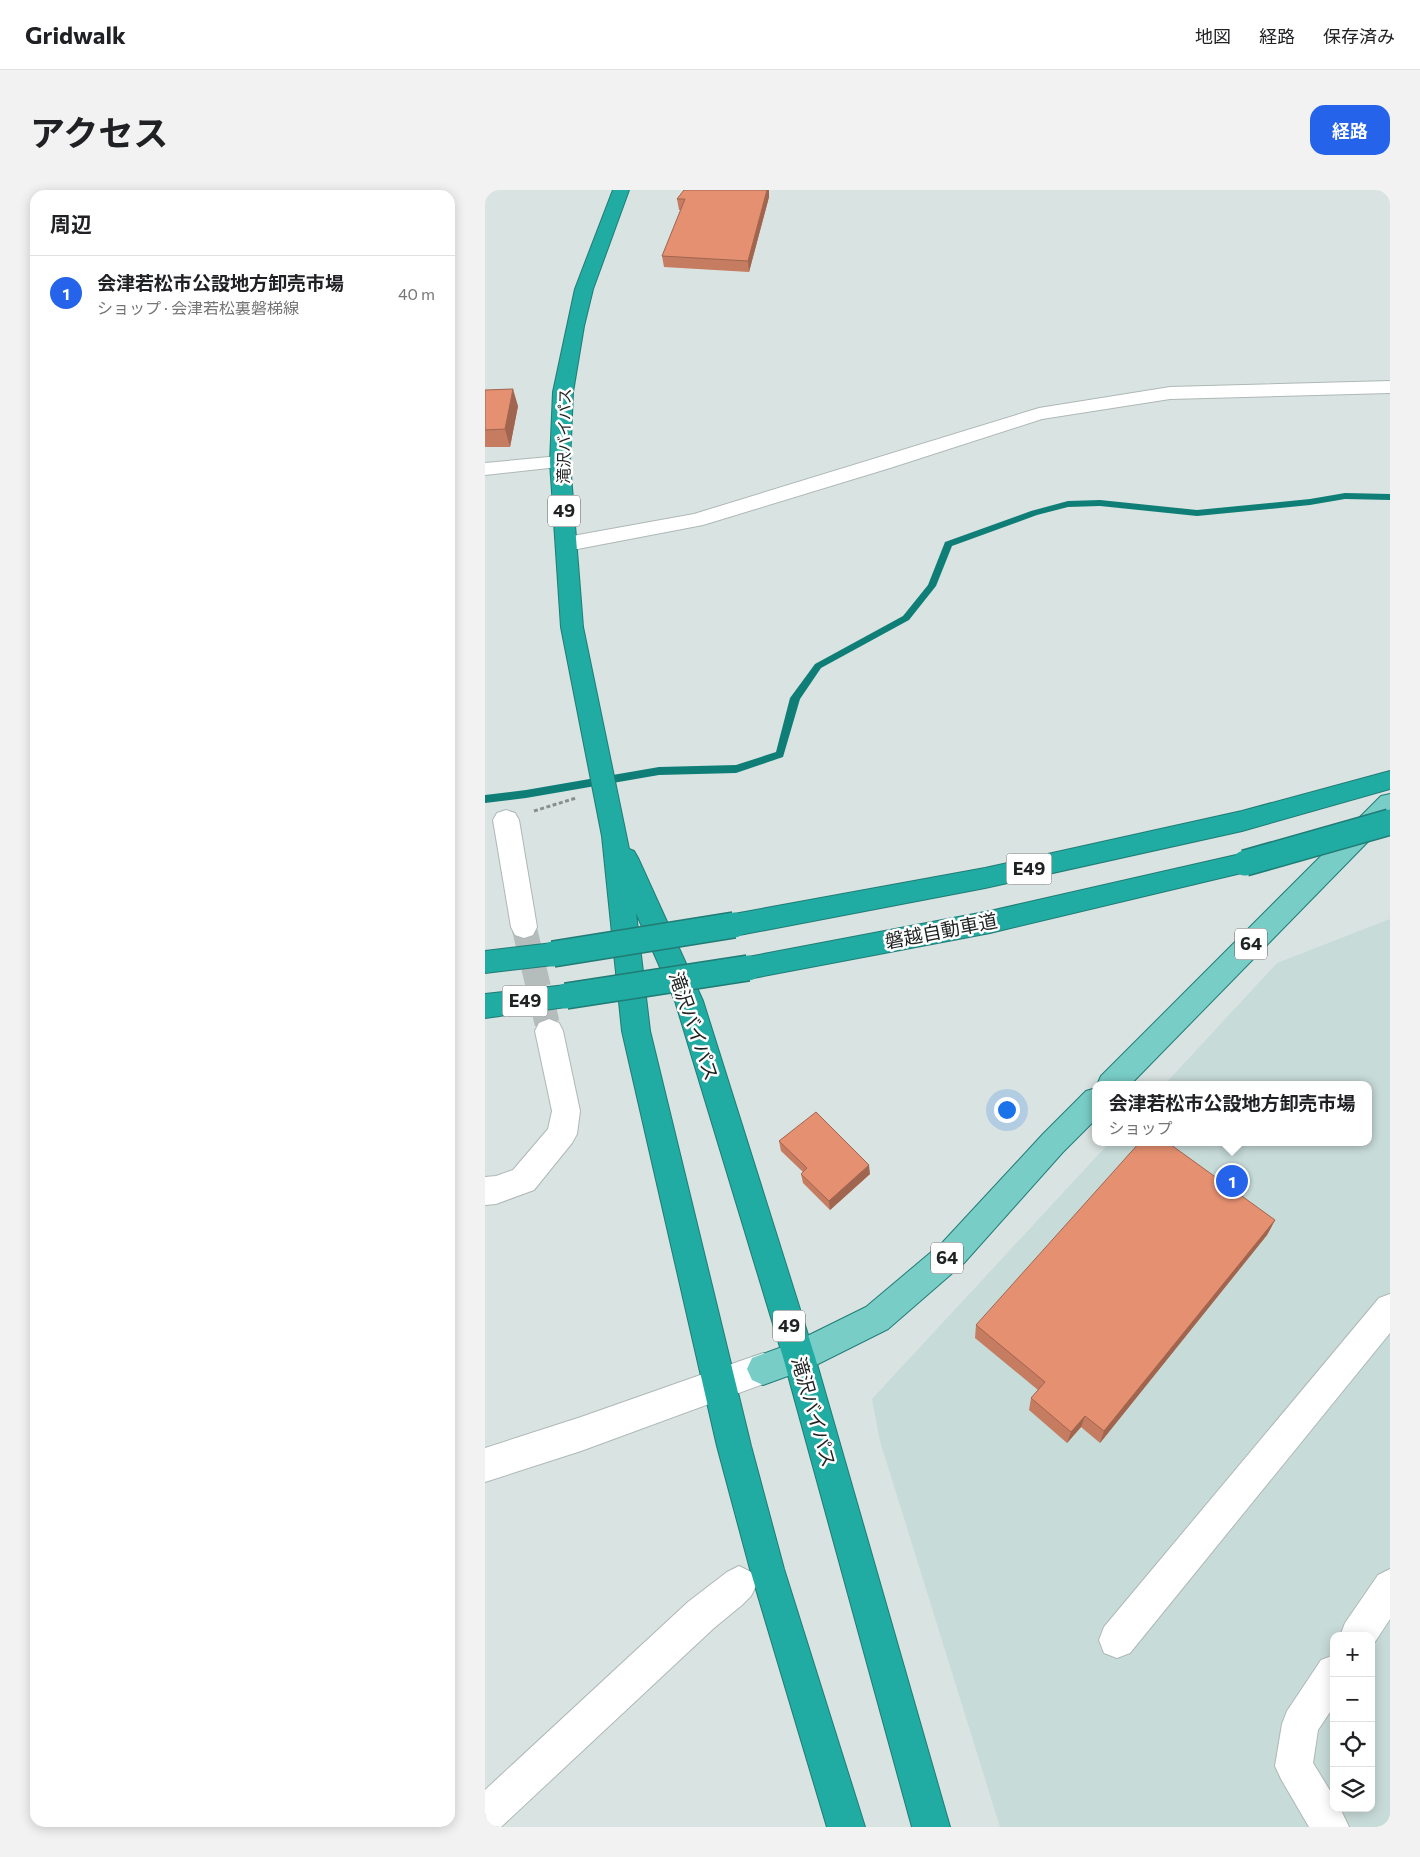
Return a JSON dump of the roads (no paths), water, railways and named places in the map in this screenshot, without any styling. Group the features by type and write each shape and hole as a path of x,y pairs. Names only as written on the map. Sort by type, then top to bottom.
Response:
{"highway":[{"name":"滝沢バイパス","path":"621,190 591,266 575,326 563,392 560,462 572,628 615,836 636,1031 734,1446 767,1568 846,1827"},
{"name":"E49","path":"485,962 553,954 734,925 985,878 1242,821 1390,780"},
{"name":"磐越自動車道","path":"485,1006 566,996 748,968 990,922 1245,863 1390,822"},
{"name":"滝沢バイパス","path":"615,836 689,1001 799,1357 931,1827"}],"main road":[{"name":"64","path":"1115,1081 1390,803"},
{"name":"64","path":"763,1370 799,1357 877,1318 953,1253 1053,1143 1092,1104"}],"street":[{"path":"567,544 695,520 883,464 1039,414 1170,393 1390,387"},
{"path":"485,468 560,462"},
{"path":"506,820 524,927"},
{"path":"485,1191 496,1190 523,1180 563,1134 566,1111 549,1031"},
{"path":"1117,1640 1390,1309"},
{"path":"485,1465 581,1434 763,1370"},
{"path":"485,1816 701,1615 731,1594 739,1584"},
{"path":"1361,1632 1390,1587"},
{"path":"1330,1827 1294,1766 1300,1724 1331,1677"}],"waterway":[{"path":"485,799 526,794 659,771 736,769 780,754 795,698 818,666 906,618 932,586 948,544 1034,513 1068,504 1100,503 1197,513 1310,502 1345,496 1390,497"}],"tunnel":[{"path":"524,927 549,1031"}],"place":[{"name":"会津若松市公設地方卸売市場","path":"1232,1181"}]}
